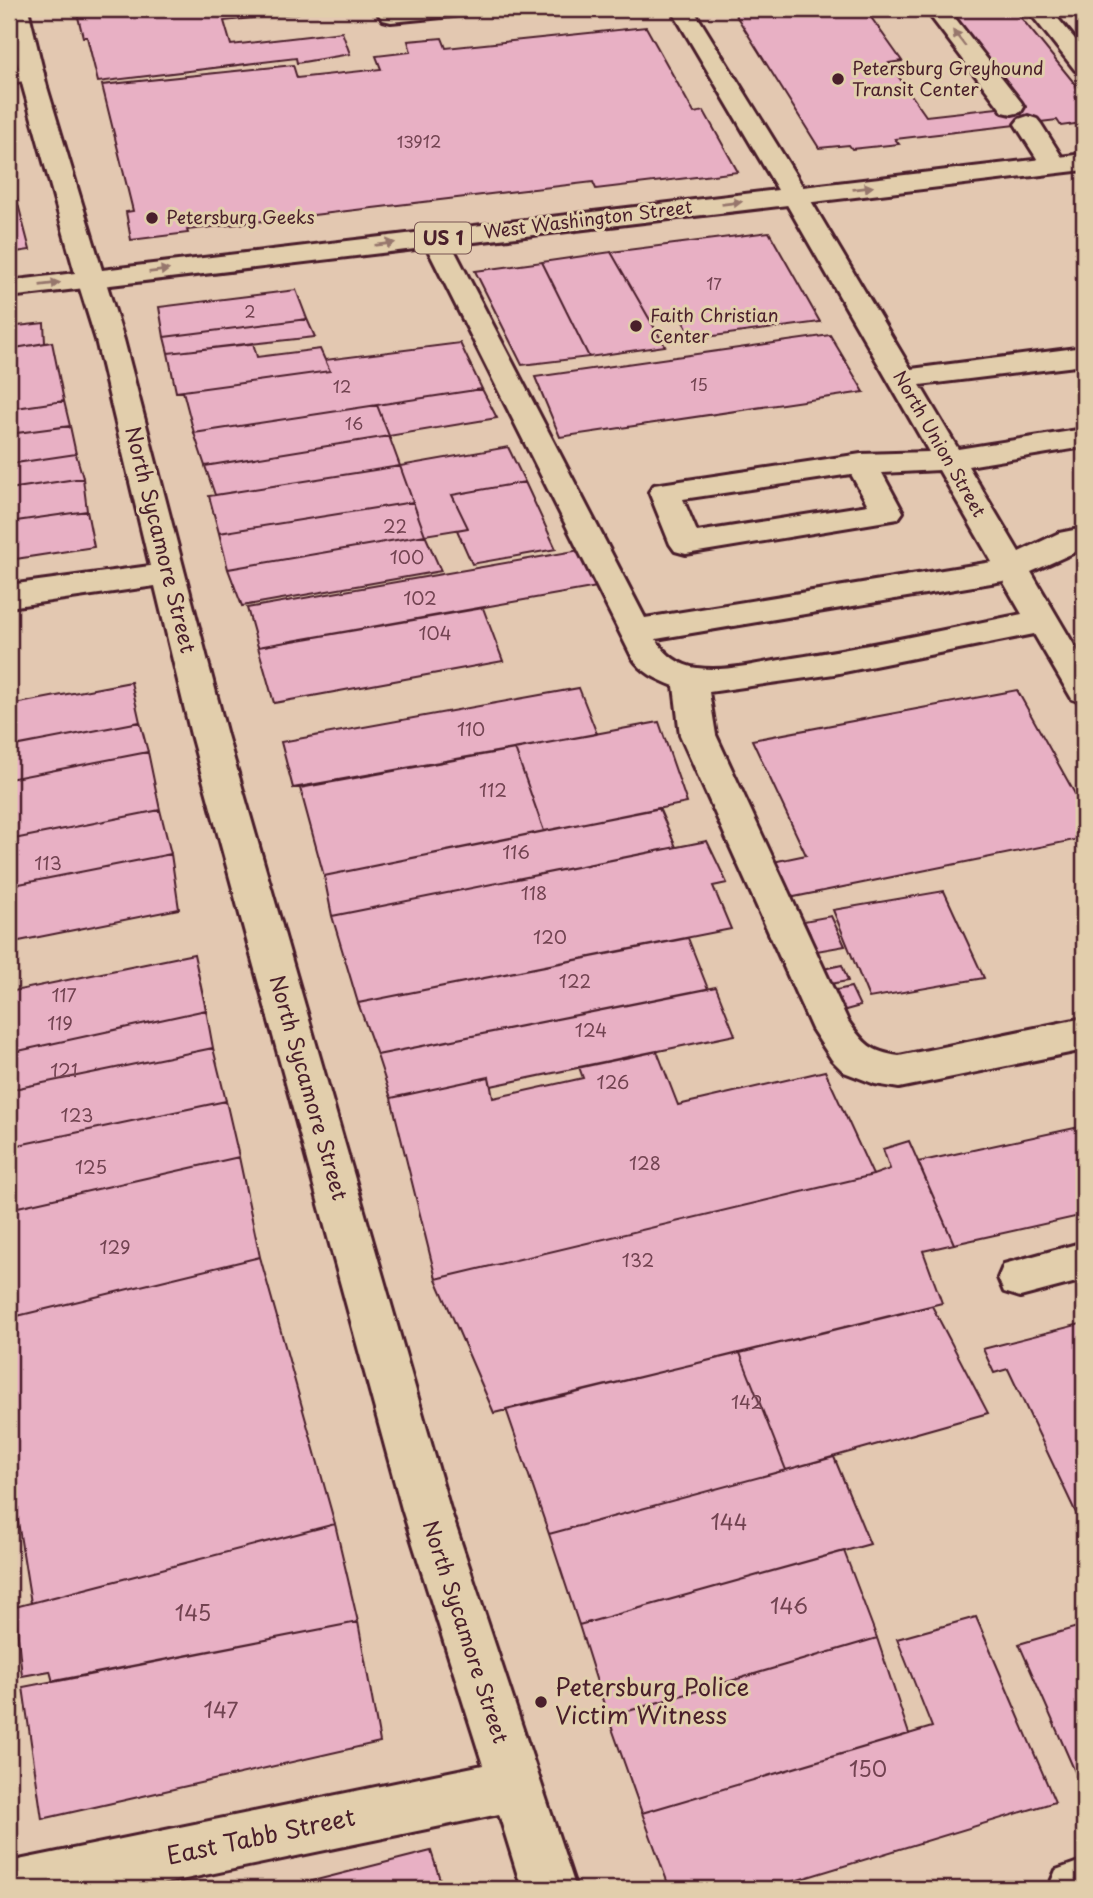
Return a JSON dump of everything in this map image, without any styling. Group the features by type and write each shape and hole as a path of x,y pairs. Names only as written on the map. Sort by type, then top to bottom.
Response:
{"street":[{"name":"North Sycamore Street","path":"16,9 20,75 110,340 209,735 422,1496 549,1889"},
{"path":"391,15 453,9"},
{"name":"North Union Street","path":"682,9 795,196 1084,691"},
{"path":"936,9 1020,115 1054,165"},
{"path":"1038,9 1084,65"},
{"name":"West Washington Street","path":"91,279 1084,162"},
{"path":"435,238 504,370 560,491 649,657 665,669 690,678 719,681 834,663 1042,621"},
{"name":"US 1","path":"9,289 91,279"},
{"path":"901,379 1084,356"},
{"path":"861,463 887,512 686,544 665,492 861,463 894,465 948,459 1084,438"},
{"path":"635,631 1011,569 1070,540 1084,538"},
{"path":"9,596 168,574"},
{"path":"690,678 698,735 832,1029 850,1056 871,1069 899,1072 1084,1034"},
{"path":"1020,1278 1084,1261"},
{"name":"East Tabb Street","path":"9,1889 514,1785"},
{"path":"1075,1889 1084,1887"}],"building":[{"path":"76,9 296,9 298,13 224,21 231,45 342,32 350,54 297,63 296,58 98,82 87,37 83,37"},
{"name":"Petersburg Greyhound Transit Center","path":"732,9 865,9 902,61 889,63 926,116 1024,105 950,9 1014,9 1084,95 1076,97 1084,107 1084,117 1078,118 1082,123 1061,126 1057,120 895,139 899,144 852,149 849,145 819,148"},
{"path":"646,27 694,113 704,111 738,172 596,189 593,182 187,230 188,233 131,240 126,212 133,211 102,85 293,65 297,78 381,69 376,56 411,52 408,41 442,38 446,48"},
{"path":"9,181 12,181 30,250 9,253"},
{"path":"769,232 820,322 691,339 682,316 650,320 611,252"},
{"path":"611,252 665,346 589,357 542,262"},
{"path":"542,262 589,357 522,365 475,271"},
{"path":"296,290 307,319 164,337 159,307"},
{"path":"307,319 315,337 168,353 164,337"},
{"path":"44,323 45,343 9,349 9,327"},
{"path":"830,335 864,392 560,437 535,377"},
{"path":"52,342 64,401 9,409 9,349"},
{"path":"253,343 257,357 320,349 330,371 176,392 168,353"},
{"path":"460,343 482,389 194,433 183,391 330,371 325,360"},
{"path":"482,389 497,418 389,436 377,405"},
{"path":"64,401 70,426 9,434 9,409"},
{"path":"377,405 389,436 205,466 194,433"},
{"path":"70,426 76,454 9,464 9,434"},
{"path":"389,436 400,466 215,495 205,466"},
{"path":"508,447 525,482 452,495 468,528 425,535 400,466"},
{"path":"76,454 83,478 9,489 9,464"},
{"path":"400,466 413,502 219,533 209,496"},
{"path":"83,478 87,511 9,522 9,489"},
{"path":"525,482 556,549 472,564 457,530 468,528 452,495"},
{"path":"413,502 425,535 228,569 219,533"},
{"path":"87,511 94,547 9,560 9,522"},
{"path":"425,535 441,571 242,606 228,569"},
{"path":"580,550 597,587 258,647 247,608"},
{"path":"483,608 503,661 274,703 258,647"},
{"path":"131,682 140,722 9,747 9,705"},
{"path":"579,688 597,734 293,788 281,742"},
{"path":"1017,690 1084,810 1084,838 784,899 768,863 806,855 752,740"},
{"path":"140,722 148,752 9,779 9,747"},
{"path":"659,722 687,803 544,831 515,749"},
{"path":"515,749 544,831 324,876 300,788"},
{"path":"148,752 160,810 9,840 9,779"},
{"path":"659,808 676,847 332,916 324,876"},
{"path":"160,810 171,854 9,886 9,840"},
{"path":"707,841 727,883 713,886 731,929 358,1003 332,916"},
{"path":"171,854 179,909 9,943 9,886"},
{"path":"944,891 984,978 869,998 833,910"},
{"path":"831,916 845,946 817,951 815,947 810,948 805,936 810,934 804,921"},
{"path":"688,938 708,989 377,1055 358,1003"},
{"path":"194,954 206,1010 9,1053 9,992"},
{"path":"842,965 848,981 830,984 823,969"},
{"path":"716,987 735,1035 491,1086 489,1077 391,1098 377,1055"},
{"path":"851,987 860,1006 842,1011 832,991"},
{"path":"206,1010 213,1048 9,1090 9,1053"},
{"path":"213,1048 226,1101 9,1147 9,1090"},
{"path":"657,1051 678,1105 825,1071 873,1175 436,1279 391,1098 489,1077 493,1098 583,1078 579,1067"},
{"path":"226,1101 239,1157 9,1209 9,1147"},
{"path":"1084,1126 1084,1215 954,1244 918,1162"},
{"path":"909,1141 954,1244 923,1251 942,1303 494,1413 436,1279 873,1175 890,1169 883,1149"},
{"path":"239,1157 260,1257 9,1318 9,1209"},
{"path":"260,1257 335,1524 31,1603 9,1466 9,1318"},
{"path":"932,1306 988,1413 786,1470 740,1353"},
{"path":"1084,1323 1084,1530 1008,1369 994,1373 983,1349"},
{"path":"740,1353 786,1470 549,1534 506,1409"},
{"path":"834,1457 870,1544 579,1625 549,1534"},
{"path":"335,1524 358,1622 53,1682 50,1671 22,1676 15,1607"},
{"path":"844,1551 877,1638 608,1717 579,1625"},
{"path":"976,1617 1055,1802 768,1889 670,1889 642,1813 932,1727 897,1639"},
{"path":"358,1622 380,1742 42,1819 23,1687"},
{"path":"1084,1625 1084,1772 1076,1774 1019,1644"},
{"path":"877,1638 909,1734 642,1813 608,1717"},
{"path":"431,1851 443,1889 281,1889"}],"place":[{"name":"Petersburg Greyhound Transit Center","path":"838,79"},
{"name":"Petersburg Geeks","path":"152,218"},
{"name":"Faith Christian Center","path":"636,326"},
{"name":"Petersburg Police Victim Witness","path":"541,1702"}]}
